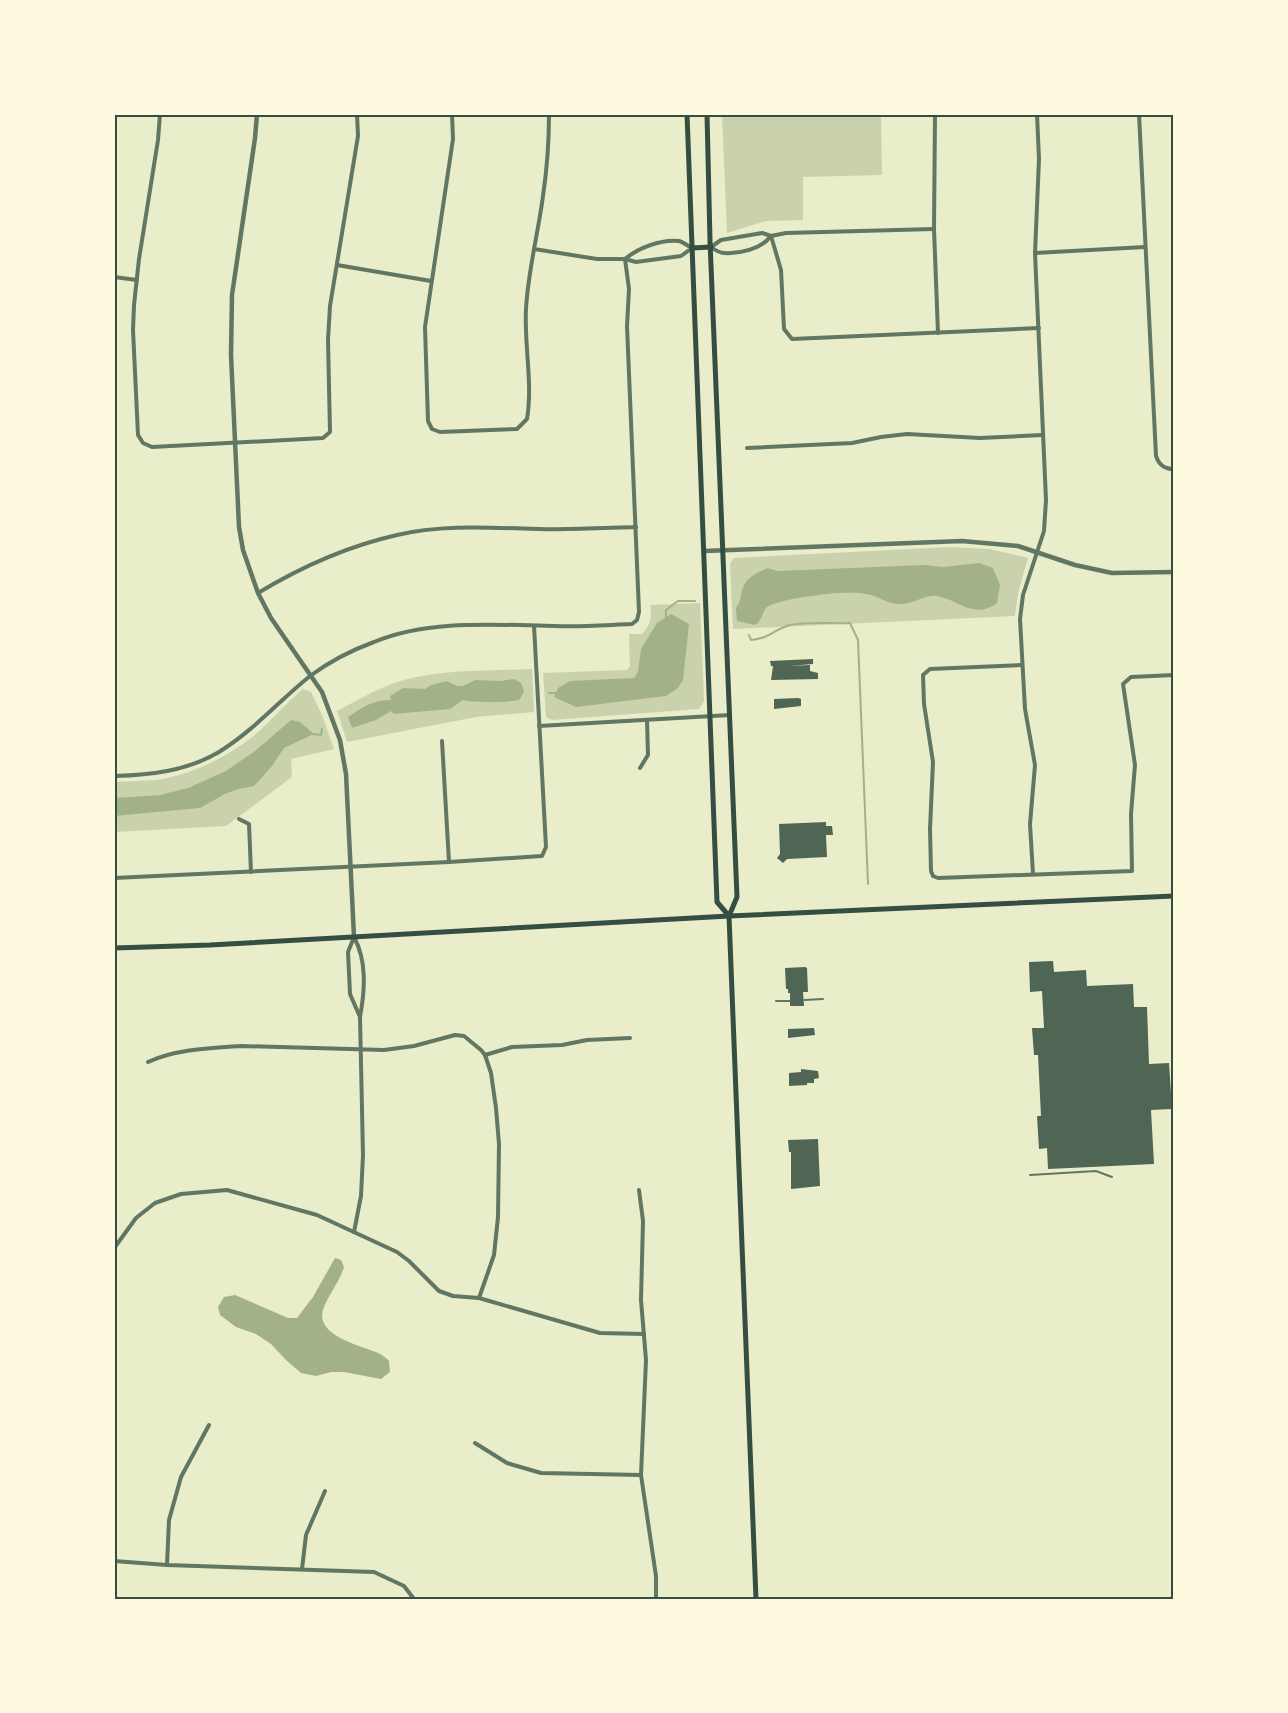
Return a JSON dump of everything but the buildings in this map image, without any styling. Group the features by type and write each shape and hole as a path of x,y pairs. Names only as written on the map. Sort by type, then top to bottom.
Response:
{"main road":[{"path":"687,114 717,902 729,916"},
{"path":"707,114 737,897 729,916 756,1599"},
{"path":"692,248 711,248"},
{"path":"114,948 729,916 1174,896"}],"street":[{"path":"160,114 137,280 133,330 138,435 143,443 152,447 323,438 330,432 328,340 330,306 358,136 357,114"},
{"path":"257,114 232,295 231,336 239,526 243,550 258,593 271,618 312,675 330,708 340,740 346,774 354,937 362,952 364,994 360,1017 363,1155 361,1196 354,1232"},
{"path":"452,114 453,139 425,327 429,425 440,432 517,429 525,423 528,414 526,309 543,196 548,153 549,114"},
{"path":"935,114 934,229 938,333"},
{"path":"1033,874 1030,824 1035,765 1025,709 1021,607 1045,523 1046,500 1035,253 1039,159 1037,114"},
{"path":"1139,114 1156,456 1164,468 1174,469"},
{"path":"771,236 765,244 737,252 722,254 711,248 721,240 762,233 771,236 786,232 934,229"},
{"path":"771,236 781,270 784,329 788,337 796,340 1039,328"},
{"path":"534,249 597,260 625,259 636,262 681,256 692,248 681,241 658,244 635,250 625,259"},
{"path":"1035,253 1145,247"},
{"path":"114,776 167,772 194,764 218,752 249,731 327,664 375,641 414,630 468,626 571,627 632,624 637,620 639,612 627,326 629,288 625,259"},
{"path":"337,265 431,281"},
{"path":"114,277 137,280"},
{"path":"747,448 852,443 907,434 980,438 1043,435"},
{"path":"258,593 315,562 399,534 449,529 518,527 559,530 636,527"},
{"path":"704,551 962,541 1018,546 1075,565 1112,573 1174,572"},
{"path":"114,878 539,857 544,854 546,848 534,626"},
{"path":"1022,665 930,669 923,675 924,704 933,762 931,871 935,877 940,879 1132,871 1131,814 1135,765 1123,684 1131,677 1174,675"},
{"path":"539,726 730,715"},
{"path":"640,768 648,755 647,720"},
{"path":"442,741 449,862"},
{"path":"239,819 249,824 251,872"},
{"path":"354,937 348,952 350,994 360,1017"},
{"path":"148,1062 170,1054 241,1046 384,1050 414,1046 455,1035 464,1036 485,1055 491,1073 499,1144 498,1217 494,1255 479,1298"},
{"path":"485,1055 512,1047 562,1045 587,1040 630,1038"},
{"path":"114,1258 115,1247 136,1218 155,1203 182,1194 227,1190 317,1215 397,1252 410,1261 440,1291 453,1296 479,1298 600,1333 644,1334"},
{"path":"639,1190 643,1221 641,1300 646,1360 641,1475 656,1576 656,1599"},
{"path":"166,1565 169,1520 181,1476 209,1425"},
{"path":"475,1443 507,1463 541,1473 641,1475"},
{"path":"302,1569 306,1535 325,1491"},
{"path":"114,1561 374,1572 404,1586 414,1599"},
{"path":"466,1599 476,1599"}],"lane":[{"path":"804,1000 823,999"},
{"path":"776,1001 790,1000"},
{"path":"1030,1175 1096,1171 1112,1177"}],"shaded area":[{"path":"722,114 881,114 882,175 803,177 803,220 766,221 727,233"},
{"path":"950,547 990,549 1028,558 1018,593 1015,616 733,629 730,563 734,558"},
{"path":"979,563 993,568 1000,585 997,603 981,610 937,596 897,604 866,594 845,593 805,597 771,605 755,625 737,621 736,608 744,585 751,577 768,568 777,571 924,565 943,567"},
{"path":"700,603 704,701 699,709 552,720 546,717 543,673 627,670 630,666 629,634 642,634 645,630 650,621 650,605"},
{"path":"671,614 689,624 683,680 678,688 666,696 576,707 554,697 558,688 570,681 634,678 638,672 641,649 657,623"},
{"path":"532,669 534,712 476,717 347,742 337,711 381,689 408,679 454,672"},
{"path":"514,679 521,683 524,691 520,699 516,700 475,702 463,700 450,709 394,714 391,711 376,720 352,728 348,717 373,703 391,700 390,696 403,688 425,689 447,681 463,686 475,680"},
{"path":"303,689 311,692 334,749 291,759 292,777 226,826 114,832 114,782 169,778 209,764 256,734"},
{"path":"291,720 300,722 314,734 284,748 254,786 225,794 200,808 114,816 114,798 160,795 188,788 226,771 255,751"},
{"path":"335,1258 341,1260 344,1267 325,1305 322,1319 326,1327 342,1339 380,1354 389,1361 390,1372 381,1379 344,1372 331,1372 316,1376 301,1373 271,1344 256,1334 236,1327 220,1315 218,1307 224,1297 235,1295 288,1318 297,1318 313,1297"}],"waterway":[{"path":"666,618 666,610 678,601 695,601"},
{"path":"749,635 751,640 767,636 787,626 850,623 858,640 868,884"},
{"path":"549,693 556,693"},
{"path":"313,734 321,735 322,729"}]}
